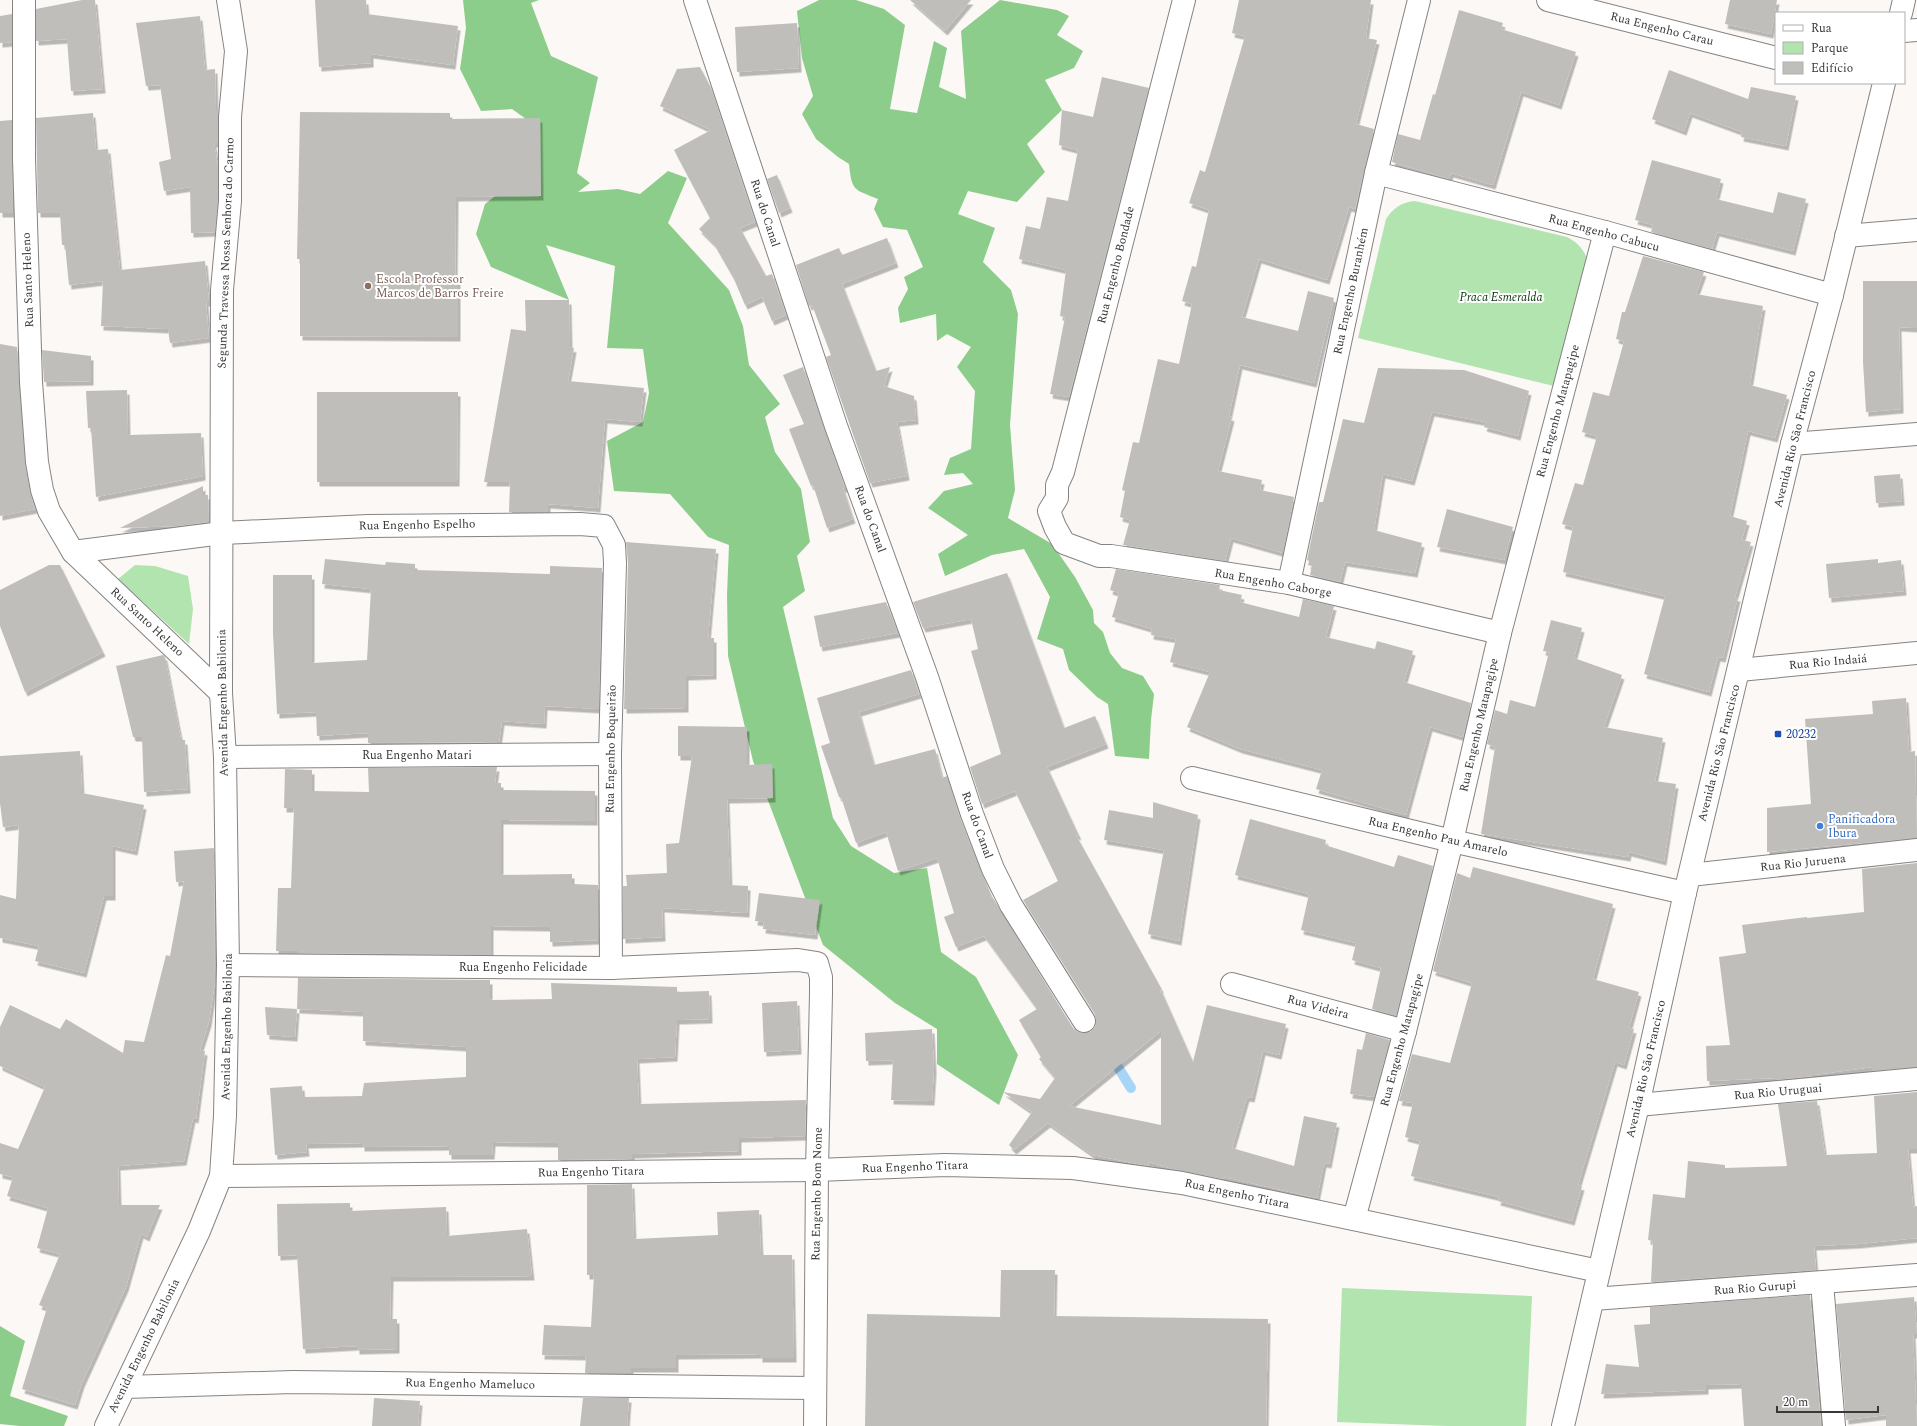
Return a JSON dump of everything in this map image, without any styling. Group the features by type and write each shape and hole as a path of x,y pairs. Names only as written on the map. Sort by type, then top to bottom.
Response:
{"street":[{"name":"Rua Santo Heleno","path":"24,0 24,159 31,382 37,462 42,490 49,511 73,552 221,693"},
{"name":"Segunda Travessa Nossa Senhora do Carmo","path":"222,603 222,290 230,201 230,117 236,50 228,0"},
{"name":"Rua do Canal","path":"695,0 836,426 927,677 974,821 993,869 1011,905 1084,1021"},
{"name":"Rua Engenho Bondade","path":"1054,527 1049,511 1057,498 1057,485 1063,472 1184,0"},
{"name":"Rua Engenho Buranhém","path":"1289,583 1376,173 1419,0"},
{"name":"Rua Engenho Carau","path":"1548,0 1775,58"},
{"path":"1901,12 1904,0"},
{"path":"1905,31 1917,30"},
{"name":"Avenida Rio São Francisco","path":"1563,1426 1638,1105 1687,884 1792,444 1832,295 1881,84"},
{"name":"Rua Engenho Cabucu","path":"1376,173 1605,232 1832,295"},
{"path":"1846,236 1917,230"},
{"name":"Rua Engenho Matapagipe","path":"1354,1219 1405,1031 1452,841 1500,633 1605,232"},
{"path":"1792,444 1917,434"},
{"name":"Rua Engenho Espelho","path":"222,533 368,526 473,524 580,524 604,526 608,533"},
{"name":"Rua Engenho Caborge","path":"1054,527 1064,543 1099,556 1111,556 1289,583 1500,633"},
{"path":"73,552 222,533"},
{"name":"Rua Engenho Boqueirão","path":"608,533 614,545 615,563 610,754 611,968"},
{"name":"Avenida Engenho Babilonia","path":"106,1426 199,1231 221,1176 225,1116 228,965 225,757 221,693 222,603"},
{"name":"Rua Rio Indaiá","path":"1739,670 1917,653"},
{"name":"Rua Engenho Matari","path":"225,757 610,754"},
{"name":"Rua Engenho Pau Amarelo","path":"1192,778 1452,841 1687,884"},
{"name":"Rua Rio Juruena","path":"1687,884 1917,850"},
{"name":"Rua Engenho Felicidade","path":"228,965 611,968 798,960 817,963"},
{"name":"Rua Engenho Bom Nome","path":"815,1426 817,1170 821,994 821,977 817,963"},
{"name":"Rua Videira","path":"1232,984 1405,1031"},
{"name":"Rua Rio Uruguai","path":"1638,1105 1917,1079"},
{"name":"Rua Engenho Titara","path":"221,1176 817,1170 945,1165 1073,1168 1182,1183 1599,1271"},
{"name":"Rua Rio Gurupi","path":"1593,1299 1917,1275"},
{"path":"1822,1283 1834,1426"},
{"name":"Rua Engenho Mameluco","path":"124,1387 293,1382 815,1388"}],"green space":[{"path":"463,0 539,0 531,3 551,56 598,77 577,173 590,183 578,192 618,189 640,194 668,171 687,178 668,223 729,290 743,326 749,365 780,404 765,417 775,452 801,489 810,542 797,556 805,591 783,607 833,818 851,846 894,873 927,868 941,952 976,977 1018,1055 999,1105 937,1064 937,1029 895,1003 823,945 753,761 728,656 727,595 729,545 708,537 670,494 614,491 607,441 643,422 649,393 643,349 607,348 615,266 546,245 569,300 491,267 476,234 485,204 510,184 533,124 512,109 481,111 460,69 466,28"},
{"path":"819,0 856,0 884,9 905,25 890,109 917,113 934,41 947,48 939,87 966,99 961,31 1000,0 1057,10 1069,16 1057,35 1083,51 1074,68 1045,80 1062,110 1027,144 1045,172 1017,202 968,191 958,214 995,228 983,262 1011,290 1018,314 1010,425 1015,490 1008,518 1052,544 1075,577 1093,610 1094,623 1103,632 1110,653 1122,668 1143,676 1154,694 1149,759 1115,756 1108,704 1097,697 1069,670 1063,649 1037,639 1050,597 1024,549 992,555 945,576 938,554 968,535 928,508 944,491 973,484 963,473 944,475 950,458 971,449 975,391 957,367 971,347 947,334 937,341 936,314 900,323 898,308 908,289 904,277 923,267 907,230 883,227 874,209 878,199 855,188 851,179 849,164 816,139 802,114 813,96 802,58 797,11"},
{"name":"Praca Esmeralda","path":"1415,201 1567,237 1574,241 1583,250 1588,262 1558,387 1358,338 1386,219 1398,206"},
{"path":"135,565 155,566 188,576 193,609 189,644 118,579"},
{"path":"1342,1288 1532,1296 1526,1426 1447,1426 1337,1422"},
{"path":"0,1326 25,1341 10,1396 68,1416 64,1426 20,1426 0,1424"}],"building":[{"path":"82,0 95,0 103,89 71,91 67,39 36,41 36,9"},
{"path":"315,0 366,0 367,14 458,26 453,65 371,54 371,63 319,67"},
{"path":"910,0 971,0 945,31"},
{"path":"1239,0 1371,0 1366,38 1377,40 1356,124 1374,129 1355,209 1349,207 1327,280 1259,259 1242,317 1298,331 1308,291 1334,298 1314,383 1240,365 1229,416 1232,417 1218,471 1262,480 1260,490 1294,497 1283,553 1231,538 1225,561 1123,545 1130,520 1120,517 1125,491 1122,490 1133,442 1139,443 1158,359 1179,364 1192,304 1182,301 1192,266 1196,267 1209,210 1189,203 1200,170 1205,172 1245,36 1232,33"},
{"path":"1730,0 1777,0 1771,34 1725,24"},
{"path":"1459,10 1503,23 1501,29 1576,52 1559,105 1521,92 1493,185 1451,173 1449,179 1392,162 1398,134 1420,140 1433,94 1435,95"},
{"path":"12,14 12,42 0,43 0,16"},
{"path":"200,16 205,70 215,69 216,111 218,111 218,143 214,143 218,166 218,200 215,232 191,233 190,187 164,191 159,162 171,159 160,85 146,86 136,23"},
{"path":"797,23 799,68 737,72 735,27"},
{"path":"700,67 711,88 755,222 740,228 766,276 772,274 786,315 772,321 762,297 745,305 734,279 714,244 699,229 710,218 674,150 711,130 660,106 677,69"},
{"path":"1669,70 1748,99 1751,87 1796,96 1786,146 1741,137 1742,132 1690,113 1684,131 1652,119"},
{"path":"1102,77 1149,88 1069,397 1050,394 1065,317 1060,316 1066,270 1019,259 1026,226 1040,229 1047,197 1068,201 1078,150 1059,145 1062,110 1093,117"},
{"name":"Escola Professor Marcos de Barros Freire","path":"300,112 450,113 450,119 540,118 541,196 456,197 455,280 458,280 458,337 300,336 300,259 297,259"},
{"path":"93,113 96,150 108,149 120,270 205,261 209,302 206,302 209,338 170,343 168,329 101,326 103,281 69,285 65,245 62,245 60,213 38,213 36,118"},
{"path":"12,120 13,213 0,213 0,121"},
{"path":"1652,160 1721,179 1716,199 1773,213 1778,192 1806,199 1793,251 1717,232 1712,249 1651,232 1653,225 1635,220"},
{"path":"777,175 790,208 779,213 767,179"},
{"path":"887,238 896,263 842,284 876,371 890,367 884,386 914,396 916,420 897,422 907,476 870,483 826,357 831,355 812,305 809,306 796,265 839,248 842,255"},
{"path":"1643,256 1704,272 1696,294 1763,306 1750,385 1787,395 1775,438 1748,431 1730,516 1747,521 1742,540 1751,542 1735,597 1738,597 1723,658 1718,657 1709,692 1644,674 1665,596 1563,572 1573,527 1562,524 1575,483 1583,485 1597,436 1582,432 1593,392 1609,396 1624,341 1616,339 1622,312 1625,312"},
{"path":"1863,281 1917,281 1917,328 1899,327 1901,409 1866,412 1863,362"},
{"path":"525,300 569,300 570,347 574,348 568,381 644,388 640,422 605,419 598,508 548,504 548,512 509,512 510,482 484,482 511,329 526,331"},
{"path":"0,344 17,347 25,463 30,492 35,509 0,516"},
{"path":"42,350 91,356 91,381 44,382"},
{"path":"803,367 845,488 843,488 853,519 827,528 813,485 811,486 789,429 804,424 783,375"},
{"path":"1378,368 1464,370 1529,391 1518,436 1484,427 1486,422 1432,412 1412,481 1383,474 1374,530 1422,543 1415,573 1345,562 1340,582 1310,575 1312,566 1308,565 1309,561 1307,560 1319,502 1323,502 1343,419 1364,423"},
{"path":"127,390 128,435 201,433 203,476 96,497 91,428 88,428 86,391"},
{"path":"317,392 458,392 457,482 317,482"},
{"path":"1900,474 1902,501 1876,503 1874,476"},
{"path":"203,486 203,495 208,495 209,522 178,526 120,528"},
{"path":"1447,509 1513,527 1504,560 1437,547"},
{"path":"626,542 716,549 708,638 714,638 714,675 686,676 686,708 624,709 628,563"},
{"path":"325,559 385,565 386,562 415,564 415,570 550,574 550,566 602,568 599,709 545,706 544,724 502,721 499,742 368,743 368,733 317,736 316,712 277,714 273,633 273,575 312,575 312,663 367,660 371,589 322,584"},
{"path":"1878,559 1878,563 1901,560 1904,591 1829,598 1826,564"},
{"path":"49,565 60,565 103,652 25,692 0,626 0,590"},
{"path":"1116,569 1220,585 1219,590 1242,595 1240,602 1299,617 1303,599 1334,606 1326,637 1375,649 1377,641 1413,651 1404,682 1471,703 1463,737 1430,727 1406,815 1316,789 1322,770 1240,749 1187,727 1210,672 1170,662 1176,639 1151,635 1152,629 1112,617 1119,593 1110,590"},
{"path":"1007,573 1064,728 1095,716 1106,744 1047,767 1079,836 1076,835 1161,988 1160,993 1161,994 1161,990 1193,1062 1207,1005 1286,1024 1279,1055 1263,1051 1252,1098 1247,1097 1232,1148 1294,1166 1304,1116 1337,1123 1329,1164 1324,1163 1317,1198 1224,1177 1223,1179 1173,1169 1149,1162 1148,1166 1093,1155 1048,1123 1014,1150 1009,1145 1032,1112 1003,1092 1040,1099 1055,1078 1039,1059 1041,1057 1019,1020 1037,1009 984,936 956,947 944,917 954,913 937,858 898,871 886,832 856,843 841,797 839,797 821,746 830,743 817,698 911,670 919,694 859,712 874,765 935,749 942,778 947,776 960,818 992,898 1073,1028 1078,1032 1090,1032 1095,1027 1095,1014 1023,900 1058,881 1015,791 982,804 970,767 1001,754 971,651 978,649 971,619 923,628 913,602","holes":["1161,1031 1161,1125 1069,1106"]},
{"path":"886,602 898,633 820,647 814,616"},
{"path":"1551,620 1582,628 1574,658 1622,675 1604,727 1663,738 1655,781 1676,784 1664,861 1629,852 1628,857 1481,834 1495,747 1487,744 1495,710 1507,714 1510,700 1535,707 1549,652 1543,651"},
{"path":"163,655 165,657 181,740 185,740 188,789 144,792 142,737 133,737 116,666"},
{"path":"1906,698 1909,752 1915,751 1917,838 1767,852 1767,808 1811,804 1805,719 1873,714 1872,701"},
{"path":"678,726 747,727 747,765 772,764 773,798 727,799 730,885 748,886 747,913 662,908 663,937 623,939 623,886 627,886 626,875 667,873 666,844 679,843 692,756 678,756"},
{"path":"80,751 82,793 144,805 135,851 113,846 113,896 104,896 84,973 35,961 39,946 0,938 0,895 16,899 19,825 3,827 0,803 0,756"},
{"path":"497,767 495,783 501,783 501,790 595,791 595,821 501,820 501,875 572,874 572,884 598,885 598,940 550,942 550,927 491,926 491,955 298,953 298,951 276,951 278,888 291,888 294,808 284,808 285,769 312,770 312,791 369,792 368,768"},
{"path":"1153,802 1198,815 1179,941 1148,934 1164,850 1104,840 1109,810 1153,818"},
{"path":"1250,819 1326,840 1325,845 1394,867 1398,855 1433,866 1396,1016 1372,1009 1381,968 1352,960 1356,943 1301,930 1309,894 1235,875"},
{"path":"214,848 215,981 209,1022 200,1050 205,1051 196,1119 193,1118 184,1161 118,1166 119,1205 160,1205 147,1237 141,1234 126,1287 82,1383 75,1405 22,1389 47,1308 39,1305 60,1254 37,1248 48,1208 7,1196 13,1177 0,1174 0,1143 18,1149 45,1087 0,1066 0,1027 10,1005 60,1029 66,1019 123,1053 125,1040 144,1042 166,955 170,956 184,881 176,882 174,851"},
{"path":"1917,863 1917,1067 1872,1071 1872,1067 1775,1080 1775,1078 1707,1081 1706,1046 1730,1045 1719,957 1746,953 1742,925 1864,912 1862,869"},
{"path":"1473,867 1613,904 1593,979 1639,992 1629,1028 1634,1029 1624,1065 1615,1062 1578,1185 1582,1186 1572,1221 1498,1201 1499,1197 1411,1176 1420,1141 1405,1137 1413,1103 1399,1101 1412,1054 1450,1063 1472,983 1433,971 1457,873 1470,878"},
{"path":"759,893 820,900 815,935 763,929 764,922 755,921"},
{"path":"298,978 490,980 490,999 492,1000 552,999 551,983 677,987 677,992 709,991 710,1019 677,1020 675,1057 637,1059 639,1104 806,1100 805,1136 739,1138 739,1151 632,1154 632,1159 558,1160 558,1143 493,1142 492,1155 449,1155 449,1146 362,1147 362,1143 306,1144 307,1152 275,1155 270,1088 302,1086 303,1097 362,1096 364,1083 466,1077 466,1047 363,1041 363,1012 297,1009"},
{"path":"797,1001 799,1050 764,1052 762,1003"},
{"path":"265,1007 297,1009 295,1037 267,1035"},
{"path":"932,1029 934,1069 932,1101 891,1100 893,1060 866,1061 865,1033"},
{"path":"1366,1033 1390,1040 1374,1097 1350,1094 1357,1049 1362,1050"},
{"path":"1917,1092 1917,1149 1908,1149 1913,1207 1917,1206 1917,1238 1858,1244 1814,1246 1816,1270 1651,1282 1653,1241 1648,1240 1653,1194 1685,1198 1688,1161 1725,1165 1725,1168 1787,1166 1778,1104 1817,1101 1825,1155 1877,1153 1874,1096"},
{"path":"632,1184 634,1239 718,1235 717,1212 759,1210 761,1255 792,1255 794,1358 760,1358 760,1354 676,1355 676,1368 631,1368 631,1373 585,1373 586,1356 542,1355 544,1325 591,1327 594,1275 587,1275 587,1185"},
{"path":"350,1203 350,1211 446,1207 447,1236 527,1229 532,1276 391,1277 390,1319 397,1319 397,1349 357,1350 357,1346 303,1349 297,1255 278,1256 277,1204"},
{"path":"1001,1270 1055,1270 1054,1316 1268,1319 1266,1426 865,1426 867,1314 1000,1317"},
{"path":"1810,1295 1821,1426 1744,1426 1741,1384 1706,1385 1706,1390 1601,1394 1606,1364 1639,1367 1634,1325 1650,1324 1650,1307"},
{"path":"1914,1297 1917,1334 1913,1334 1917,1426 1886,1426 1886,1415 1846,1420 1836,1304"},
{"path":"374,1398 420,1401 418,1426 372,1426"},
{"path":"583,1398 629,1398 627,1426 580,1426"}],"waterway":[{"path":"1111,1056 1131,1088"}],"place":[{"name":"Escola Professor Marcos de Barros Freire","path":"368,286"},
{"name":"20232","path":"1778,734"},
{"name":"Panificadora Ibura","path":"1820,826"}]}
